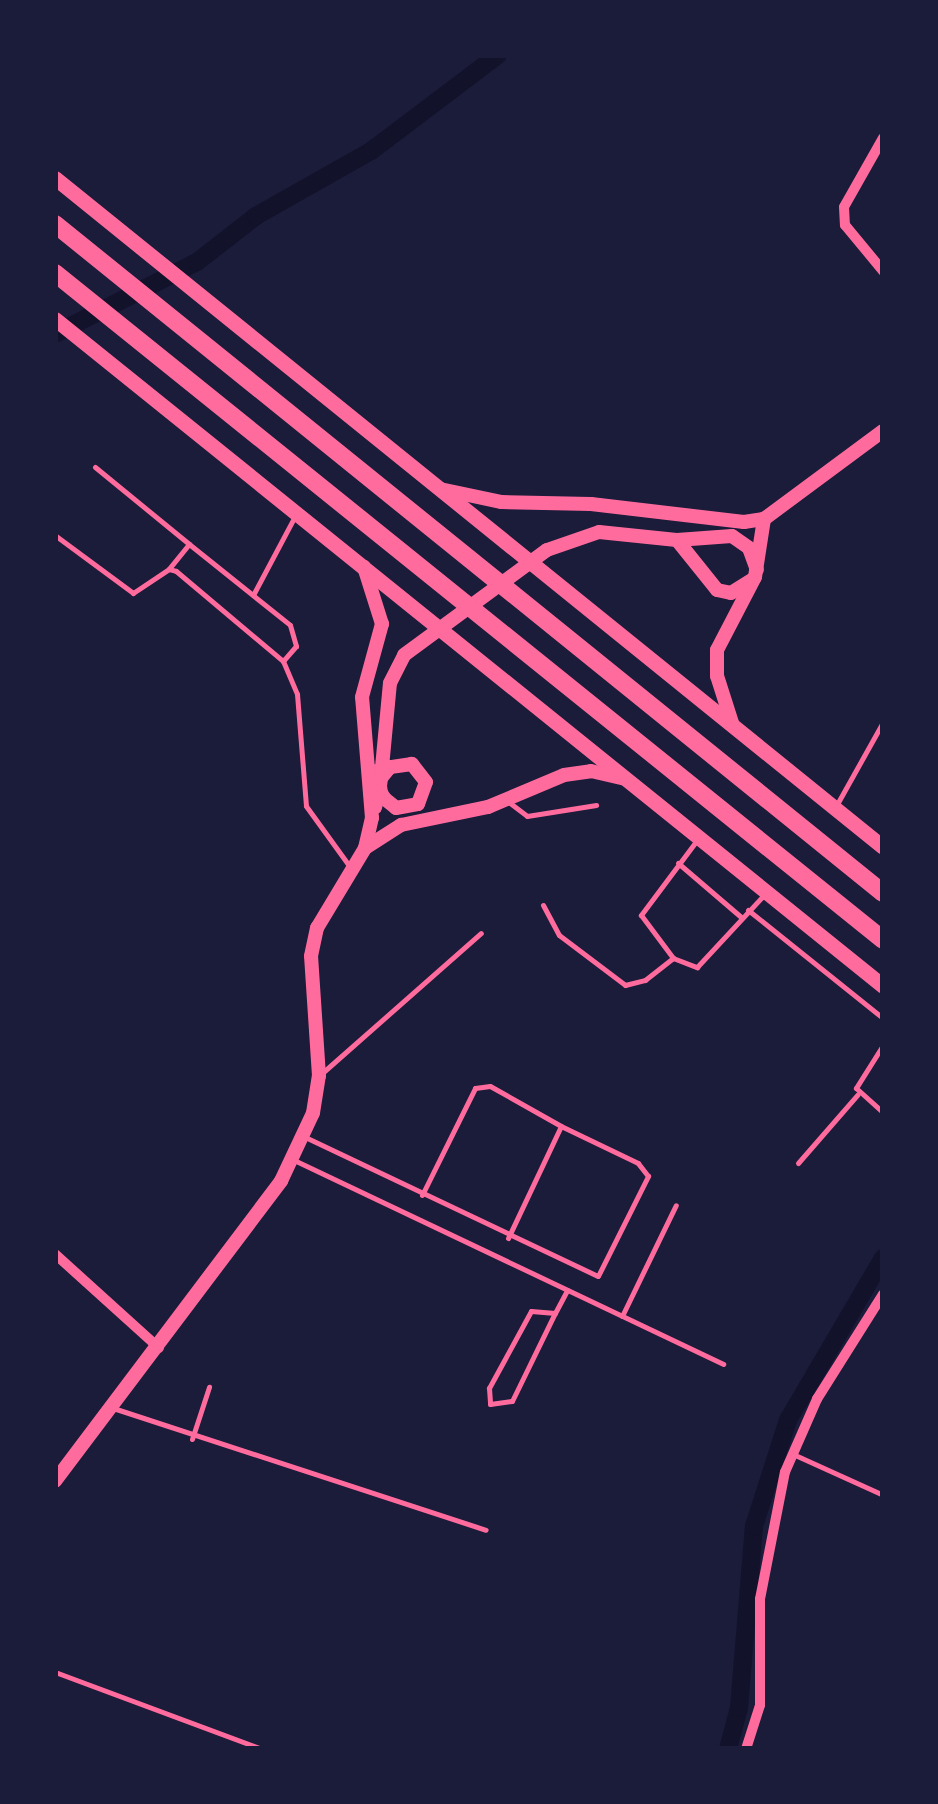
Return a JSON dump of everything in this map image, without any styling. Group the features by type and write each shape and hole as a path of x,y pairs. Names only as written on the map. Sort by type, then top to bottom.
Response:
{"highway":[{"path":"55,224 883,894"},
{"path":"55,273 883,940"}],"main road":[{"path":"55,178 883,847"},
{"path":"55,319 883,986"}],"street":[{"path":"883,138 844,207 845,225 883,271"},
{"path":"712,522 764,518 883,431"},
{"path":"438,488 487,500 592,504 712,522 746,535 756,552"},
{"path":"733,726 717,676 717,650 756,574 756,552 764,518"},
{"path":"55,1481 159,1348 293,1160 305,1137 319,1076 311,956 317,928 365,848 381,782 390,683 419,640 573,537 613,531 677,540 732,536 748,548 756,574"},
{"path":"677,540 717,590 731,592 756,574"},
{"path":"364,567 382,624 362,698 362,742 372,818"},
{"path":"362,742 390,804 441,816"},
{"path":"381,782 396,764 418,768 426,790 412,808"},
{"path":"365,848 401,825 508,801 579,772 628,780"},
{"path":"55,1254 159,1348"},
{"path":"746,1749 760,1705 760,1599 771,1528 792,1453 817,1399 882,1297"}],"lane":[{"path":"94,467 295,635 296,646 282,661"},
{"path":"253,596 296,513"},
{"path":"56,536 133,594 169,569 189,544"},
{"path":"169,569 282,661 298,694 306,806 352,870"},
{"path":"835,808 882,718"},
{"path":"508,801 527,816 596,805"},
{"path":"699,837 641,915 673,958 696,967 767,892"},
{"path":"678,863 741,918"},
{"path":"542,906 559,935 625,985 645,980 673,958"},
{"path":"748,910 883,1018"},
{"path":"319,1076 481,933"},
{"path":"798,1162 858,1094 859,1078 883,1045"},
{"path":"305,1137 422,1196 589,1277 606,1268 646,1169 481,1084 422,1196"},
{"path":"858,1094 883,1112"},
{"path":"508,1238 561,1126"},
{"path":"293,1160 723,1364"},
{"path":"622,1316 676,1205"},
{"path":"555,1314 531,1311 489,1388 490,1404 512,1402 567,1290"},
{"path":"192,1438 209,1387"},
{"path":"113,1408 192,1438 486,1530"},
{"path":"792,1453 883,1495"},
{"path":"55,1672 262,1749"}],"waterway":[{"path":"55,334 197,262 256,216 371,151 498,55"},
{"path":"728,1749 739,1708 754,1526 788,1420 883,1258"}]}
